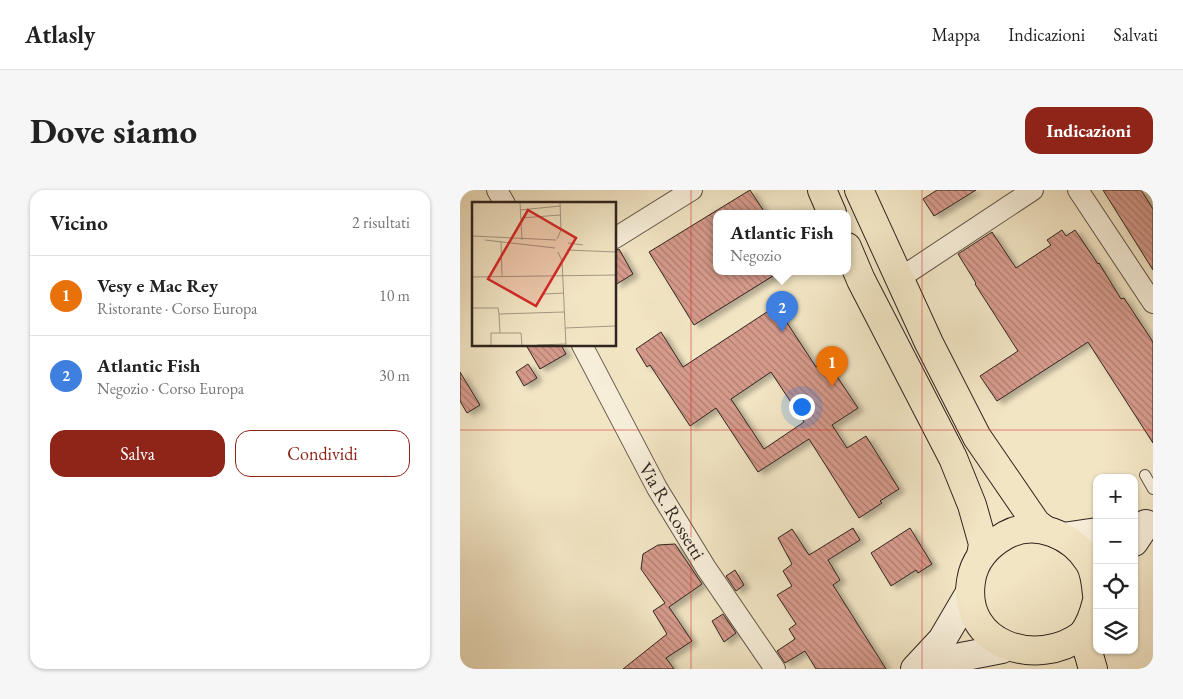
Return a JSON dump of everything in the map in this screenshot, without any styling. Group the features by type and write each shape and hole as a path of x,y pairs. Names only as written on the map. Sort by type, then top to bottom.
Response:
{"main road":[{"path":"822,190 831,210"},
{"path":"859,190 929,343 977,437 1036,523 1078,548 1090,563 1093,572"},
{"path":"851,256 861,280 953,458 972,505 983,544 981,556"},
{"path":"1054,533 1027,529 1009,534 993,542 981,556 972,574 969,594 971,610 978,626 988,639 1017,658 1036,658 1054,654 1069,646 1083,634 1095,609"},
{"path":"1083,634 1093,669"}],"street":[{"path":"497,190 504,202"},
{"path":"616,237 692,190"},
{"path":"900,278 1033,190"},
{"path":"1078,190 1153,303"},
{"name":"Via R. Rossetti","path":"583,346 657,488 706,568 775,669"},
{"path":"1054,533 1093,532"},
{"path":"917,669 942,640 969,594"},
{"path":"917,669 956,658 1017,658"}],"lane":[{"path":"1144,475 1153,489"}],"building":[{"path":"750,190 763,210 717,210"},
{"path":"937,190 976,190 934,216 923,199"},
{"path":"1103,190 1141,190 1153,209 1153,270"},
{"path":"713,213 713,275 775,275 694,325 649,252"},
{"path":"1062,230 1066,236 1075,230 1099,263 1121,299 1124,298 1153,342 1153,443 1088,342 997,401 980,376 1018,351 958,254 992,232 1016,268 1051,245 1047,240"},
{"path":"619,249 633,274 616,284 616,250"},
{"path":"776,306 816,367 826,360 858,408 832,425 847,448 866,436 899,489 859,518 809,439 758,472 716,408 690,426 650,365 647,367 636,349 661,332 683,367","holes":["771,372 804,422 764,449 731,399"]},
{"path":"527,346 562,346 566,354 540,369"},
{"path":"528,364 537,378 524,386 516,372"},
{"path":"460,372 480,405 467,413 460,401"},
{"path":"853,528 860,540 828,560 840,580 833,585 886,669 816,669 805,651 785,663 777,651 795,639 789,629 796,624 777,595 792,586 783,571 792,564 778,538 792,529 809,555"},
{"path":"910,528 932,564 918,573 916,570 891,586 871,553"},
{"path":"675,544 702,584 669,607 692,641 666,658 674,669 623,669 667,634 653,611 665,603 641,569 643,554 658,545"},
{"path":"735,570 744,585 736,591 726,576"},
{"path":"723,614 736,633 724,642 712,621"}],"place":[{"name":"Atlantic Fish","path":"782,332"},
{"name":"Vesy e Mac Rey","path":"832,387"}]}
